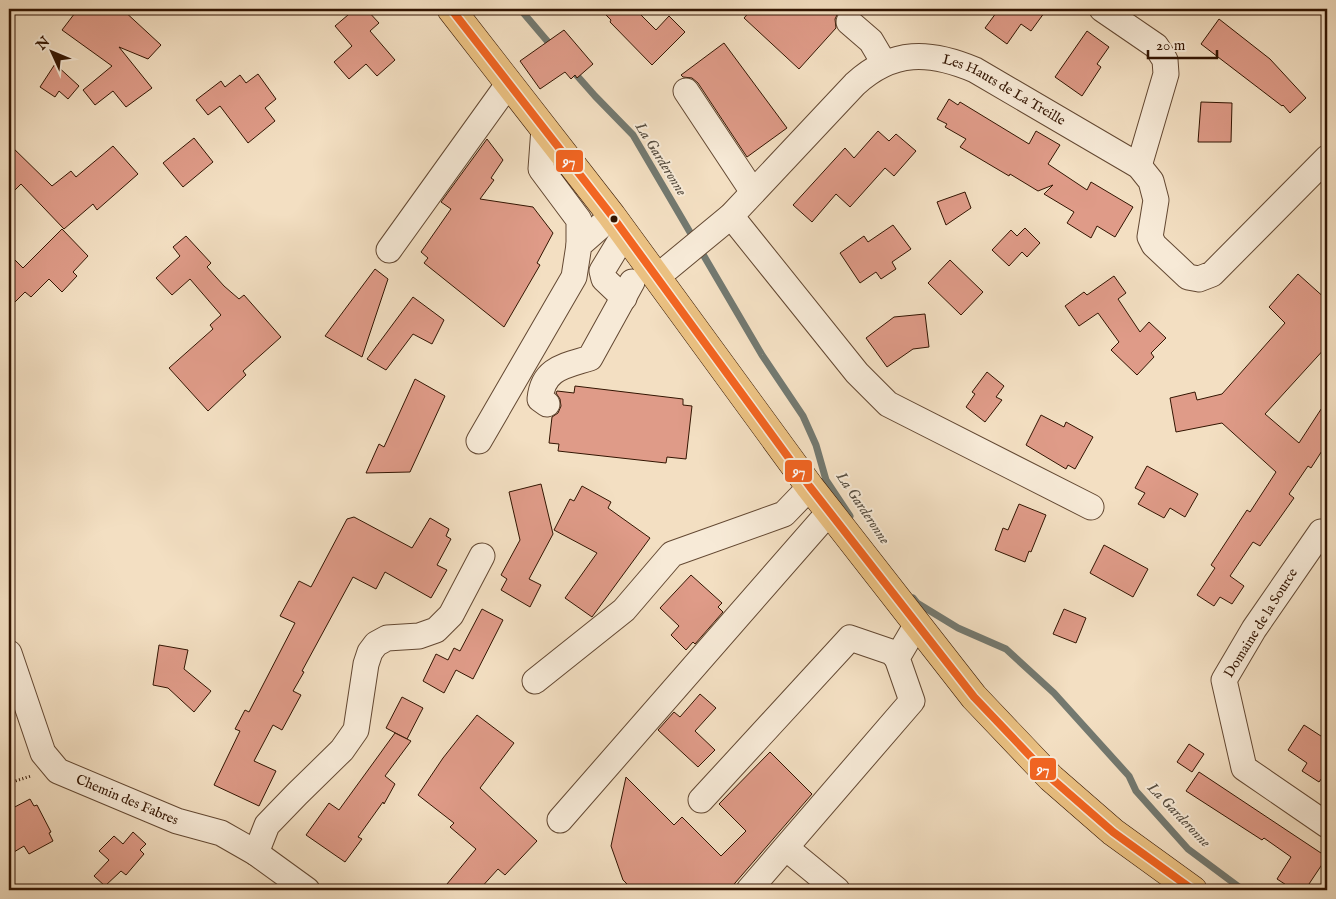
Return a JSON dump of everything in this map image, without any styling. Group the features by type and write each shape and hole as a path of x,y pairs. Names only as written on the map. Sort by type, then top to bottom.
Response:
{"main road":[{"path":"451,9 618,224 638,286 830,511 974,697 1050,778 1112,832 1193,890"}],"street":[{"path":"1102,9 1156,46 1165,60 1166,74 1139,166 1151,181 1156,200 1150,237 1154,245 1188,278 1199,279 1212,274 1327,158"},
{"path":"849,22 871,41 884,63"},
{"name":"Les Hauts de La Treille","path":"638,286 684,255 731,216 867,73 884,63 899,58 926,57 952,60 976,70 1139,166"},
{"path":"389,250 509,83"},
{"path":"686,91 753,192"},
{"path":"479,441 574,278 579,220 541,169 544,128"},
{"path":"731,216 857,373 888,404 1091,507"},
{"path":"578,245 618,224"},
{"path":"547,404 540,399 542,388 554,370 590,358 638,286 604,279 602,271 618,224"},
{"path":"536,680 624,610 672,554 784,514 810,487"},
{"path":"560,820 830,511"},
{"name":"Domaine de la Source","path":"1325,530 1254,629 1224,680 1244,768 1327,825"},
{"path":"256,853 267,826 296,794 342,750 356,730 366,664 370,652 376,644 386,638 419,636 436,630 451,615 482,556"},
{"path":"897,658 917,624"},
{"path":"701,800 850,638 891,652 897,658 912,701 749,890"},
{"name":"Chemin des Fabres","path":"9,653 43,753 58,770 177,821 221,833 256,853 307,890"},
{"path":"786,848 837,890"}],"building":[{"path":"78,9 122,9 161,45 148,59 119,47 152,88 126,107 113,91 95,105 83,90 112,66 62,30"},
{"path":"355,9 366,9 379,23 370,31 395,60 377,76 366,64 349,79 334,62 352,46 335,26"},
{"path":"600,9 635,9 656,30 669,16 685,32 652,65 610,22 611,20"},
{"path":"752,9 844,9 838,13 835,19 836,28 799,69 744,18"},
{"path":"999,9 1047,9 1031,31 1021,24 1007,44 985,28"},
{"path":"1219,19 1270,59 1306,98 1290,113 1283,105 1201,44"},
{"path":"564,30 593,64 577,78 575,75 571,79 565,72 540,89 520,61"},
{"path":"1087,31 1109,47 1097,64 1101,67 1082,96 1055,77"},
{"path":"724,43 787,128 747,157 698,83 692,78 681,75"},
{"path":"55,64 79,86 68,99 59,91 55,97 40,87"},
{"path":"258,74 276,99 265,108 275,121 248,143 220,106 208,115 196,100 221,81 225,87 240,75 246,83"},
{"path":"949,99 958,105 960,102 1029,144 1036,131 1060,145 1048,164 1087,190 1091,182 1133,207 1115,237 1097,226 1091,238 1067,223 1074,212 1044,194 1053,185 1038,191 960,147 966,139 945,127 947,124 937,119"},
{"path":"1201,102 1232,103 1231,142 1198,142"},
{"path":"878,131 889,141 896,134 916,151 894,176 885,168 850,207 836,194 812,222 793,205 845,148 854,158"},
{"path":"194,138 213,162 183,187 163,163"},
{"path":"487,139 503,160 491,178 494,180 480,199 533,207 553,233 537,263 540,265 504,327 424,263 428,258 421,252 451,209 441,202"},
{"path":"9,144 52,186 71,171 76,177 113,146 138,174 97,210 93,204 64,229 21,184 9,196"},
{"path":"965,192 971,208 946,225 937,202"},
{"path":"893,225 911,249 892,262 896,269 881,279 876,272 860,283 840,253 864,236 868,242"},
{"path":"1025,228 1040,243 1027,257 1022,252 1009,266 992,250 1011,230 1017,236"},
{"path":"62,229 88,256 73,272 77,276 62,292 49,279 31,297 25,292 9,308 9,254 23,268"},
{"path":"186,236 211,263 207,267 224,286 239,299 244,295 281,337 243,371 246,375 208,411 169,368 213,329 210,325 221,315 190,279 172,295 156,278 180,256 173,247"},
{"path":"950,260 983,292 961,315 928,283"},
{"path":"375,269 388,279 362,357 325,336"},
{"path":"1298,274 1327,300 1327,346 1265,414 1299,443 1327,400 1327,443 1311,468 1308,466 1289,494 1294,498 1260,546 1253,542 1230,576 1244,586 1232,604 1220,597 1214,606 1197,595 1215,568 1211,565 1247,510 1250,512 1276,472 1222,423 1176,432 1170,398 1195,392 1197,400 1222,394 1285,323 1269,307"},
{"path":"1114,276 1126,293 1118,299 1140,332 1149,322 1166,338 1151,353 1154,357 1137,375 1111,350 1119,342 1098,313 1079,326 1065,306 1084,292 1087,295"},
{"path":"413,297 444,320 432,344 413,334 386,370 367,359"},
{"path":"925,314 929,347 913,349 887,367 866,338 894,317"},
{"path":"987,372 1004,386 996,397 1002,400 985,422 966,407 975,394 972,392"},
{"path":"415,379 445,396 410,472 366,473 379,444 384,447"},
{"path":"575,386 683,399 683,405 692,406 686,459 667,457 666,463 558,451 559,444 549,443 552,417 558,413 561,406 560,399 556,393 557,391 574,393"},
{"path":"1041,415 1064,427 1066,422 1093,437 1075,469 1068,465 1066,469 1026,445"},
{"path":"1147,466 1198,494 1185,517 1170,508 1164,518 1138,504 1145,493 1135,488"},
{"path":"541,484 553,534 529,579 541,585 530,607 501,590 507,579 501,575 520,540 509,492"},
{"path":"582,486 611,502 608,508 650,538 592,617 565,598 597,553 554,530 570,499 574,501"},
{"path":"1019,504 1046,515 1025,562 995,550 1003,528 1008,530"},
{"path":"354,517 412,548 430,518 449,529 446,536 451,539 437,565 447,570 431,598 385,572 376,589 353,577 293,691 301,695 282,730 273,725 254,761 276,771 259,806 214,785 240,731 235,729 245,710 249,712 295,623 280,616 299,581 311,587 347,519"},
{"path":"1104,545 1148,569 1133,597 1090,573"},
{"path":"691,575 722,603 718,607 723,612 695,644 693,642 686,650 671,635 679,626 660,608"},
{"path":"482,609 503,620 473,679 456,670 444,693 423,681 436,654 448,660 454,648 460,651"},
{"path":"1064,609 1086,618 1076,643 1053,634"},
{"path":"159,645 188,650 184,669 211,691 194,712 168,688 153,685"},
{"path":"700,694 716,708 695,731 715,750 698,767 658,730 674,712 680,717"},
{"path":"402,697 423,708 407,739 386,728"},
{"path":"477,715 514,743 480,788 537,841 505,875 498,869 479,890 442,890 476,849 450,827 454,823 418,795 443,758"},
{"path":"1304,725 1324,738 1327,734 1327,777 1324,775 1319,782 1302,771 1307,763 1288,750"},
{"path":"395,733 411,741 385,776 395,784 384,804 383,802 358,837 362,839 345,862 306,835 329,803 339,810"},
{"path":"1189,744 1204,754 1192,772 1177,762"},
{"path":"770,752 812,794 729,890 633,890 623,880 611,846 626,777 674,825 682,817 721,856 746,831 719,804"},
{"path":"1199,772 1327,857 1305,890 1294,890 1277,879 1291,857 1264,838 1262,840 1186,791"},
{"path":"30,799 34,806 37,805 51,832 49,833 53,841 29,854 24,846 9,855 9,810"},
{"path":"133,832 146,844 140,850 144,854 126,875 121,871 105,886 94,876 109,860 99,851 114,836 123,844"}],"waterway":[{"name":"La Garderonne","path":"520,9 554,49"},
{"name":"La Garderonne","path":"572,70 633,135 762,355 803,416 816,445 826,480 850,516"},
{"name":"La Garderonne","path":"913,598 917,603 958,628 1006,649 1054,693 1129,776 1136,791 1188,849 1243,890"}],"transit line":[{"name":"97","path":"451,9 612,216 810,487 974,697 1051,778 1113,832 1193,890"}]}
